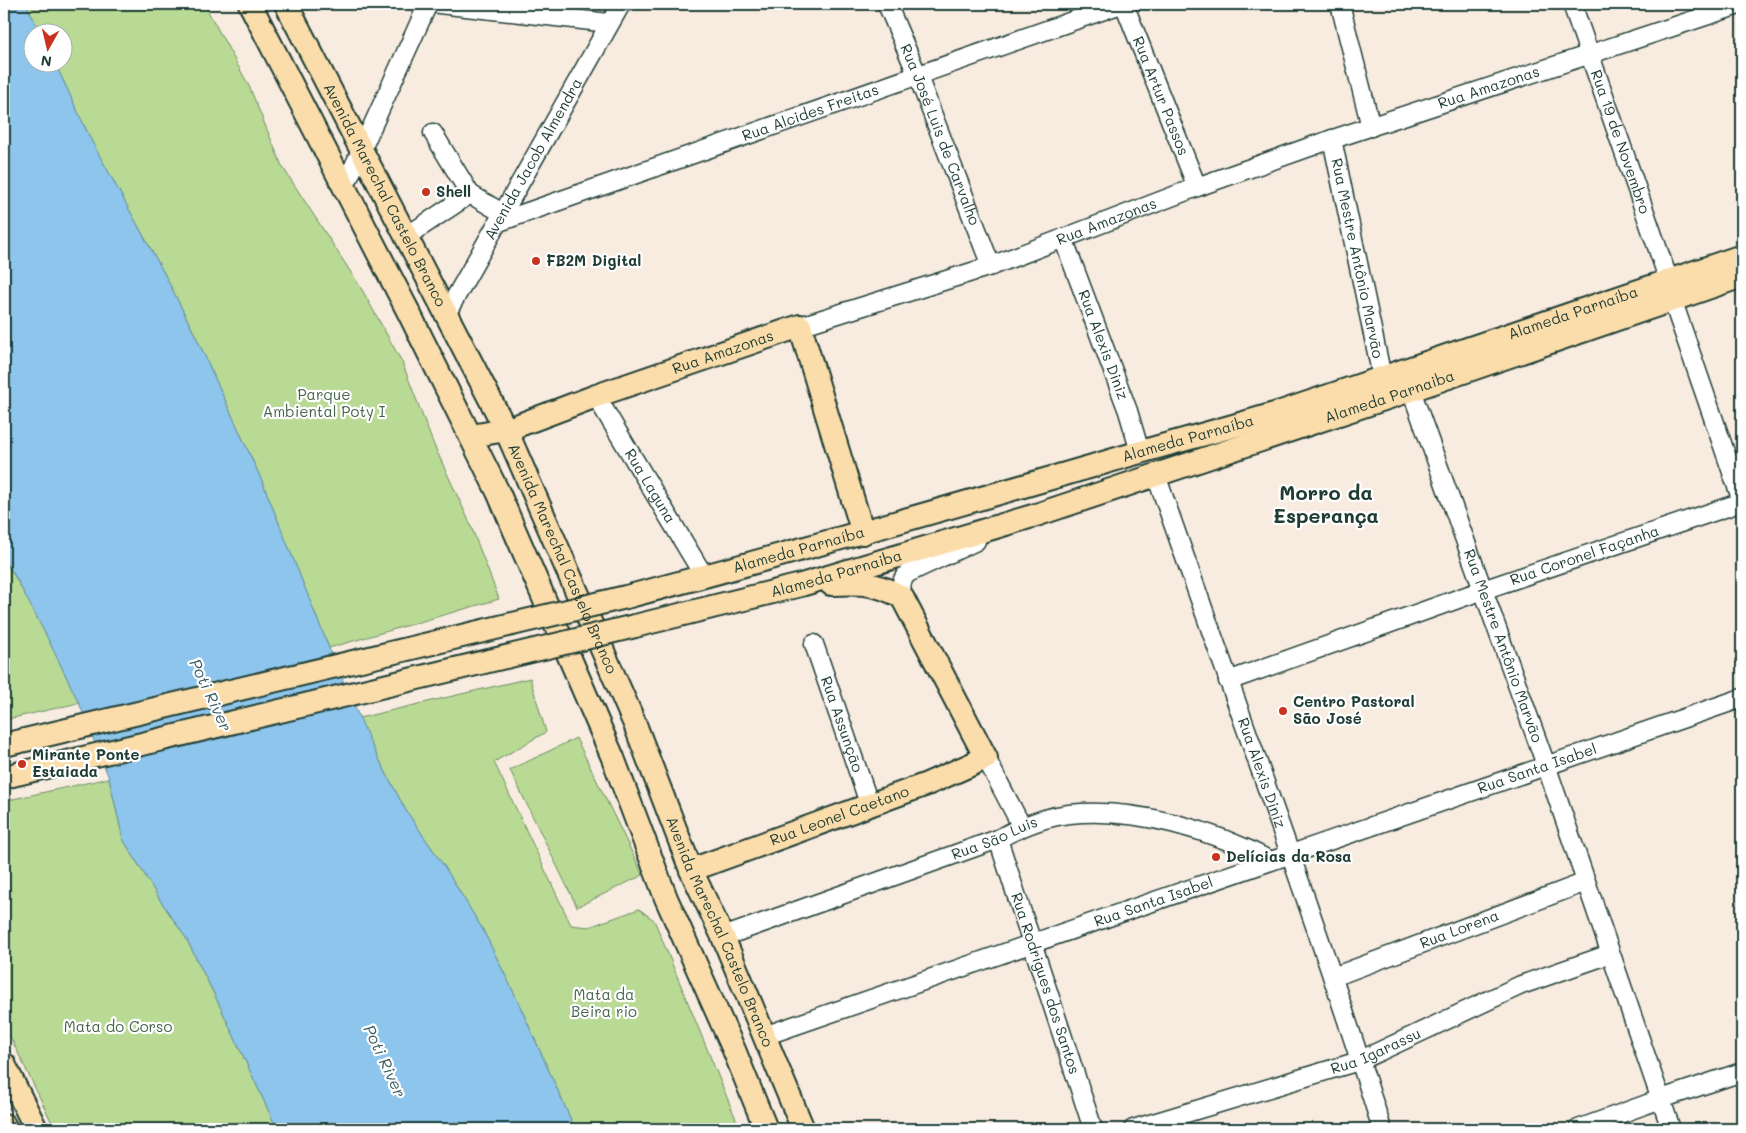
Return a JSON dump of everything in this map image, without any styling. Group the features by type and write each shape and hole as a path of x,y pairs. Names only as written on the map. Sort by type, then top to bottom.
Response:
{"main road":[{"name":"Avenida Marechal Castelo Branco","path":"250,4 498,492 613,758 666,898 734,1050 766,1129"},
{"name":"Avenida Marechal Castelo Branco","path":"286,4 506,430 622,695 691,870 723,937 803,1129"},
{"name":"Alameda Parnaíba","path":"4,745 626,597 863,533 1140,452 1213,433 1382,377 1671,290 1742,256"},
{"name":"Alameda Parnaiba","path":"4,777 802,585 1036,515 1410,390 1671,290 1742,276"},
{"name":"Rua Amazonas","path":"471,436 506,430 596,396 800,326"},
{"path":"800,326 863,533"},
{"path":"802,585 874,585 886,588 902,597 986,758"},
{"path":"591,707 622,695"},
{"name":"Rua Leonel Caetano","path":"691,870 870,806 962,770 986,758"},
{"path":"4,1064 36,1129"},
{"path":"4,1125 6,1129"}],"street":[{"path":"344,188 428,4"},
{"path":"439,4 609,23"},
{"name":"Avenida Jacob Almendra","path":"446,314 621,4"},
{"name":"Rua José Luis de Carvalho","path":"887,4 917,74 991,266"},
{"name":"Rua Alcides Freitas","path":"501,218 1123,4"},
{"name":"Rua Artur Passos","path":"1123,4 1197,187"},
{"path":"1340,4 1371,127"},
{"name":"Rua 19 de Novembro","path":"1572,4 1742,502"},
{"name":"Rua Amazonas","path":"800,326 991,266 1197,187 1332,140 1742,4"},
{"path":"433,133 470,194 501,218"},
{"name":"Rua Mestre Antônio Marvão","path":"1332,140 1382,377"},
{"path":"407,236 470,194"},
{"name":"Rua Alexis Diniz","path":"1063,238 1128,411 1140,452"},
{"name":"Rua Mestre Antônio Marvão","path":"1410,390 1546,765 1672,1129"},
{"name":"Rua Laguna","path":"596,396 704,576"},
{"name":"Rua Alexis Diniz","path":"1156,475 1291,853 1382,1129"},
{"name":"Rua Coronel Façanha","path":"1228,681 1483,590 1742,502"},
{"name":"Alameda Parnaiba","path":"902,597 900,585 903,577 908,573 1036,515"},
{"name":"Rua Assunção","path":"814,644 870,806"},
{"name":"Rua Santa Isabel","path":"764,1036 1742,698"},
{"path":"986,758 1022,827"},
{"name":"Rua São Luis","path":"723,937 998,839 1038,821 1069,814 1112,814 1155,820 1196,830 1252,851 1271,861"},
{"name":"Rua Rodrigues dos Santos","path":"998,839 1093,1129"},
{"name":"Rua Lorena","path":"1333,977 1586,882"},
{"name":"Rua Igarassu","path":"1133,1129 1360,1061 1521,985 1610,954"},
{"path":"1578,1129 1661,1098 1742,1072"}],"green space":[{"name":"Parque Ambiental Poty I","path":"26,4 204,4 249,86 282,166 361,288 402,362 433,443 469,521 499,599 329,648 262,481 197,339 165,275 91,140 59,72 72,72 72,22 35,22"},
{"path":"4,559 53,648 79,703 4,720"},
{"name":"Mata da Beira rio","path":"530,678 546,732 494,762 571,925 589,927 639,909 654,920 740,1129 575,1129 515,995 483,930 446,869 405,809 359,718"},
{"path":"576,738 643,875 577,907 510,770"},
{"name":"Mata do Corso","path":"109,778 123,839 160,900 186,938 277,1129 55,1129 4,1024 4,801"}],"water":[{"name":"Poti River","path":"4,4 26,4 35,22 22,22 22,72 59,72 91,140 165,275 197,339 262,481 329,648 372,746 405,809 446,869 483,930 515,995 575,1129 277,1129 186,938 160,900 123,839 109,778 79,703 48,639 4,559"}],"place":[{"name":"Shell","path":"426,192"},
{"name":"FB2M Digital","path":"536,261"},
{"name":"Centro Pastoral São José","path":"1283,711"},
{"name":"Mirante Ponte Estaiada","path":"22,764"},
{"name":"Delícias da Rosa","path":"1216,857"}],"district":[{"name":"Morro da Esperança","path":"1326,504"}]}
